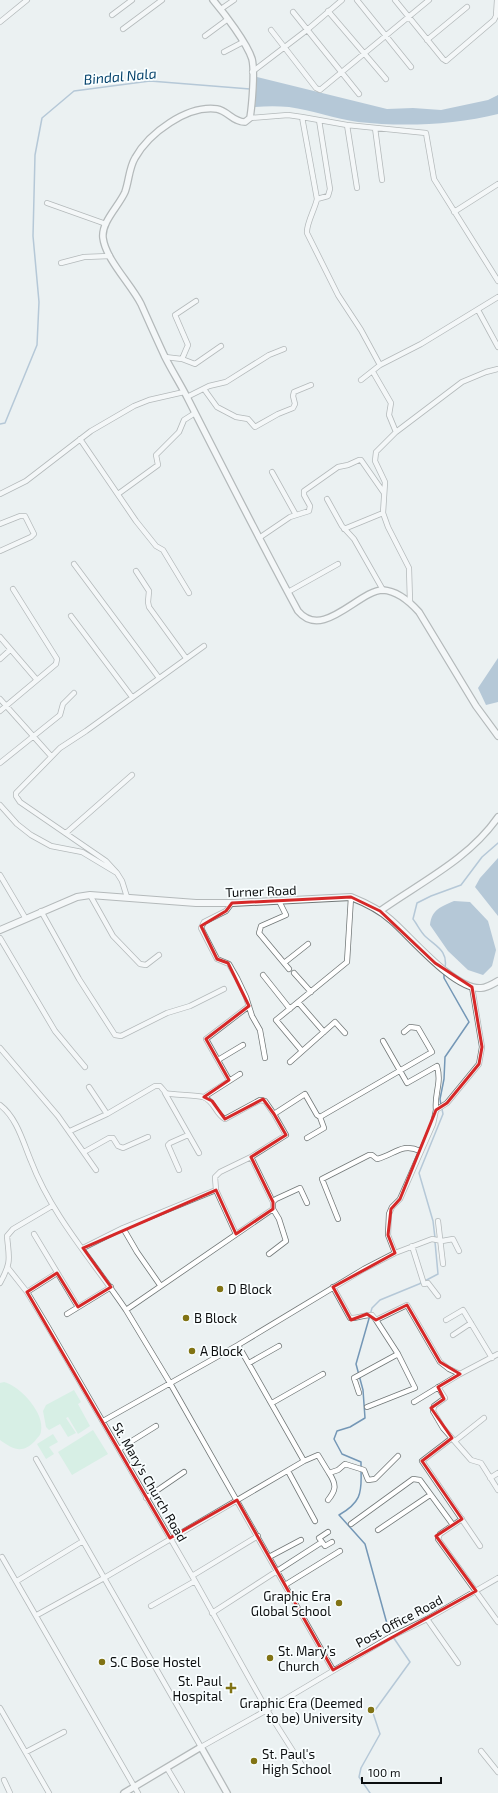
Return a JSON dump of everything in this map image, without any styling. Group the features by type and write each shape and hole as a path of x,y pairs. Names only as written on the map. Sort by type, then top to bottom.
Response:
{"main road":[{"name":"Turner Road","path":"0,930 76,897 90,895 196,903 232,903 351,897 368,903 380,911 435,963 472,987"},
{"path":"472,987 482,988 498,981"}],"street":[{"path":"0,22 27,0"},
{"path":"123,29 162,0"},
{"path":"213,0 228,19 243,42 251,58 252,73 250,116 245,122 241,122 221,110 211,109 185,114 171,120 135,157 125,190 106,224 103,239 110,256 139,300 166,357 238,499 301,614 314,620 338,614 375,592 383,590 389,591 410,602 429,628 476,706 498,736"},
{"path":"221,9 234,0"},
{"path":"252,73 307,30 342,0"},
{"path":"357,0 412,67"},
{"path":"395,0 443,59 448,60 494,20 496,16 497,0"},
{"path":"271,30 318,90 322,90 364,53 429,0"},
{"path":"112,15 129,1"},
{"path":"427,40 467,6"},
{"path":"328,11 386,79"},
{"path":"292,12 359,94"},
{"path":"204,36 228,19"},
{"path":"224,52 243,42"},
{"path":"250,116 288,115 347,125 426,133 434,178 498,281"},
{"path":"302,117 317,199 314,211 306,227 307,233 338,295 361,330 380,365"},
{"path":"317,199 328,196 330,189 319,120"},
{"path":"347,125 357,188"},
{"path":"375,128 382,180"},
{"path":"454,212 498,184"},
{"path":"47,203 106,224"},
{"path":"61,263 84,257 110,256"},
{"path":"361,380 380,365 421,344 498,298"},
{"path":"182,359 188,345 175,315 196,301"},
{"path":"478,310 498,347"},
{"path":"166,357 182,359 196,364 221,346"},
{"path":"0,494 33,477 80,439 101,425 144,402 186,395 226,382 269,355 284,349"},
{"path":"410,602 409,568 407,561 388,528 383,513 385,480 375,462 378,448 396,432 462,382 486,372 498,369"},
{"path":"372,372 391,403 389,415 396,432"},
{"path":"204,388 217,407 236,417 246,418 255,428 278,414 294,407 294,392 311,385"},
{"path":"118,494 158,465 156,455 179,432 184,420 195,413"},
{"path":"80,439 156,546 163,550 190,593"},
{"path":"259,538 296,515 304,513 310,509 304,495 305,490 338,467 361,460 384,492"},
{"path":"272,472 296,515"},
{"path":"327,499 344,529 354,539 383,590"},
{"path":"344,529 383,513"},
{"path":"0,524 20,516 25,516 34,534 31,537 0,551"},
{"path":"74,564 159,678"},
{"path":"288,592 338,564"},
{"path":"136,571 149,591 149,607 186,658"},
{"path":"0,711 56,664 57,659 13,589"},
{"path":"71,616 132,697"},
{"path":"0,637 37,680"},
{"path":"127,897 122,882 106,861 20,802 16,796 18,789 51,756 204,646"},
{"path":"0,659 10,650"},
{"path":"0,763 60,715 63,704 74,693"},
{"path":"0,699 51,756"},
{"path":"66,833 132,775"},
{"path":"0,805 17,824 31,835 50,846 82,852 116,874"},
{"path":"380,911 455,861 491,828 498,817"},
{"path":"0,875 26,919"},
{"path":"90,895 113,936 140,964 146,965 158,954"},
{"path":"302,1051 276,1020 347,962 351,897"},
{"path":"279,901 286,915 261,926 259,933 289,969"},
{"path":"232,903 226,911 204,922 201,928 217,959 229,964 249,1006 252,1016 260,1030 265,1058"},
{"path":"41,911 79,980 115,1035 121,1036 167,1014 190,1006 224,989"},
{"path":"0,938 55,1031 85,1067"},
{"path":"284,963 308,944"},
{"path":"294,972 310,992"},
{"path":"263,975 290,1009"},
{"path":"395,1253 388,1235 390,1212 400,1199 439,1108 470,1077 479,1064 482,1047 472,987"},
{"path":"298,1002 324,1032"},
{"path":"230,1080 206,1039 249,1006"},
{"path":"290,1062 335,1022 345,1033"},
{"path":"320,1117 432,1052 418,1028 410,1028 404,1032"},
{"path":"382,1041 407,1083 437,1066 440,1079 435,1102 439,1108"},
{"path":"218,1060 243,1045"},
{"path":"0,1048 70,1131 96,1170"},
{"path":"204,1097 240,1074"},
{"path":"70,1131 107,1114 155,1086 160,1086 199,1153"},
{"path":"89,1087 107,1114"},
{"path":"164,1092 169,1094 186,1094 204,1097 212,1101 221,1117 225,1119 262,1100 265,1101 286,1136 251,1157 216,1175 216,1190 236,1234"},
{"path":"274,1114 305,1094 317,1115 320,1117 324,1128 307,1138"},
{"path":"0,1105 6,1110 14,1121 39,1182 52,1206 111,1287 170,1382 333,1670"},
{"path":"179,1170 168,1145 170,1142 188,1135"},
{"path":"84,1152 109,1138 113,1138 118,1146 123,1148 148,1137"},
{"path":"338,1219 322,1179 369,1155 372,1155 377,1159 385,1157 404,1147 413,1147 420,1151"},
{"path":"251,1157 273,1202 273,1209 279,1219 286,1241 269,1254"},
{"path":"273,1202 276,1199 300,1188 306,1203"},
{"path":"83,1248 123,1228 216,1190"},
{"path":"0,1283 8,1268 9,1256 7,1236 13,1229 52,1206"},
{"path":"126,1310 160,1285 273,1209"},
{"path":"438,1221 436,1240 443,1264"},
{"path":"123,1228 137,1252 160,1285"},
{"path":"34,1234 78,1307"},
{"path":"103,1421 238,1345 364,1269 395,1253 412,1246 436,1240 453,1239 459,1251"},
{"path":"412,1246 423,1282 428,1283 438,1296"},
{"name":"St. Mary's Church Road","path":"8,1268 27,1292 195,1581 267,1710 306,1770"},
{"path":"27,1292 57,1272"},
{"path":"67,1314 111,1287"},
{"path":"333,1287 350,1318 370,1315 376,1320 398,1354 415,1388 367,1407"},
{"path":"376,1320 407,1305 440,1362 449,1369 460,1374"},
{"path":"446,1320 463,1310 492,1358"},
{"path":"453,1334 471,1323"},
{"path":"238,1345 304,1461"},
{"path":"249,1363 279,1346"},
{"path":"360,1393 354,1378 398,1354"},
{"path":"414,1402 460,1374 498,1354"},
{"path":"272,1403 323,1374"},
{"path":"438,1387 444,1398 434,1406 433,1411 471,1460 481,1464 498,1490"},
{"path":"480,1546 422,1461 484,1418"},
{"path":"119,1449 156,1426"},
{"path":"37,1615 104,1578 304,1461 318,1456 335,1486 335,1491 328,1500"},
{"path":"329,1474 338,1470 345,1464 364,1470 368,1480 375,1478 398,1456"},
{"path":"36,1459 228,1793"},
{"path":"288,1471 315,1521"},
{"path":"146,1498 184,1472"},
{"path":"490,1478 498,1473"},
{"path":"351,1524 413,1479 420,1480 452,1524"},
{"path":"378,1530 430,1495"},
{"path":"462,1519 452,1524 440,1534 438,1539 498,1622"},
{"path":"328,1532 319,1538 325,1546 332,1542"},
{"path":"192,1576 258,1536"},
{"path":"269,1557 301,1540"},
{"path":"17,1581 83,1541"},
{"path":"212,1612 278,1572 322,1542"},
{"path":"285,1585 340,1551"},
{"path":"1,1556 37,1615 138,1793"},
{"name":"Post Office Road","path":"124,1793 392,1636 427,1619 498,1578"},
{"path":"151,1606 195,1581"},
{"path":"427,1619 458,1663"},
{"path":"0,1708 49,1793"},
{"path":"26,1752 64,1732"},
{"path":"481,1751 498,1772"},
{"path":"167,1768 182,1793"},
{"path":"4,1780 10,1793"}],"highlighted area":[{"path":"351,897 380,911 435,963 472,987 482,1047 479,1064 447,1103 436,1110 400,1199 391,1209 388,1235 395,1253 333,1287 351,1320 367,1314 376,1320 407,1305 440,1362 460,1374 438,1387 444,1399 431,1408 452,1438 422,1461 462,1519 436,1536 476,1591 333,1670 237,1500 170,1538 27,1292 57,1273 78,1307 111,1287 83,1248 216,1190 236,1234 273,1209 273,1202 251,1157 286,1135 274,1114 263,1099 225,1119 212,1101 204,1097 229,1080 206,1039 249,1006 228,963 217,959 201,926 226,911 232,903"}],"green space":[{"path":"4,1382 17,1389 24,1395 30,1401 39,1416 41,1432 35,1441 26,1448 14,1448 0,1440 0,1383"},
{"path":"74,1390 81,1402 78,1404 90,1426 78,1434 68,1417 66,1418 76,1433 68,1437 60,1424 49,1430 46,1427 43,1411 46,1405"},
{"path":"93,1430 108,1454 72,1475 58,1452"},
{"path":"53,1434 58,1442 49,1447 54,1454 46,1459 37,1444"}],"water":[{"path":"257,77 387,109 413,108 441,110 488,100 498,95 498,114 446,123 410,125 375,124 349,121 289,107 255,107"},
{"path":"498,658 498,702 486,705 478,688"},
{"path":"498,858 498,916 475,887 480,878"},
{"path":"454,901 470,902 488,921 496,950 492,966 483,975 468,970 448,951 430,925 433,915 438,909"}],"waterway":[{"name":"Bindal Nala","path":"0,424 5,423 37,345 39,302 33,236 35,155 42,118 74,91 150,81 250,89"},
{"path":"445,968 445,957 443,953 424,935 413,919 417,903 461,885 482,857 498,843"},
{"path":"441,1105 440,1099 444,1079 445,1057 469,1022 444,978 444,974"},
{"path":"435,1238 433,1221 419,1173 443,1114 442,1109"},
{"path":"361,1467 361,1462 342,1454 334,1439 337,1431 350,1427 365,1418 363,1390 356,1364 372,1308 380,1300 419,1284 438,1274 435,1242"},
{"path":"361,1471 361,1486 358,1497 346,1511 339,1515 365,1544 389,1631 410,1662 373,1713 380,1734 361,1768 359,1777 370,1793"}],"place":[{"name":"D Block","path":"220,1289"},
{"name":"B Block","path":"186,1318"},
{"name":"A Block","path":"192,1351"},
{"name":"Graphic Era Global School","path":"339,1603"},
{"name":"St. Mary’s Church","path":"270,1658"},
{"name":"S.C Bose Hostel","path":"102,1662"},
{"name":"St. Paul Hospital","path":"231,1688"},
{"name":"Graphic Era (Deemed to be) University","path":"371,1710"},
{"name":"St. Paul's High School","path":"254,1761"}]}
